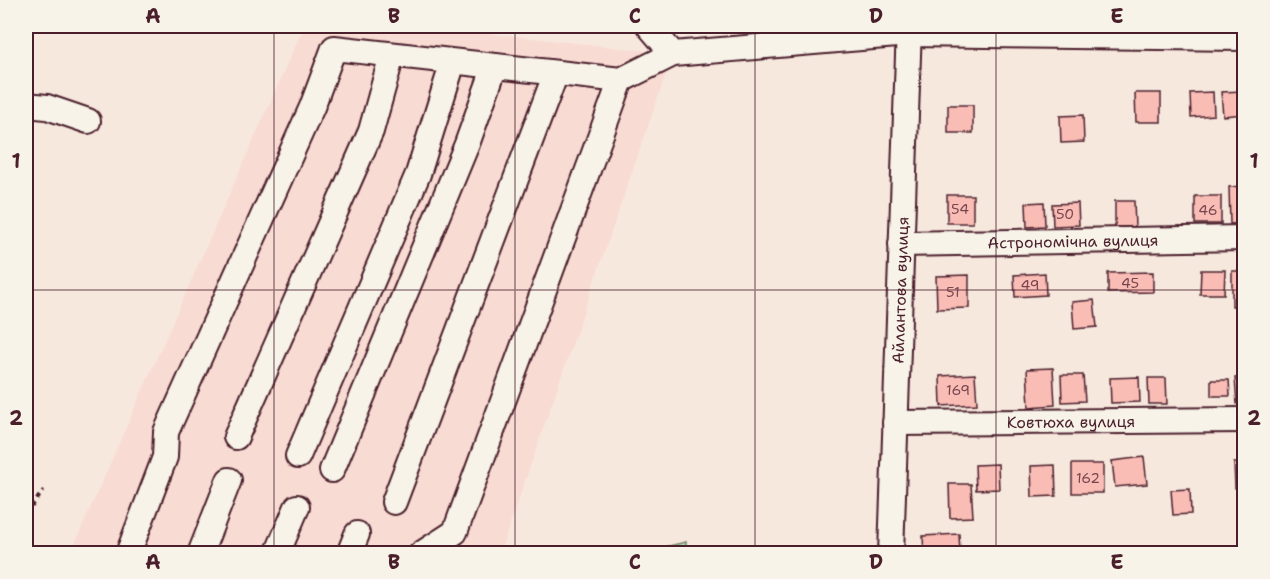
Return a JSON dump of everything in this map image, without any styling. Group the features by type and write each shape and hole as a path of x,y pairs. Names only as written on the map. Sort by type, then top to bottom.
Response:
{"street":[{"path":"649,26 673,54"},
{"path":"128,554 165,457 166,432 312,107 334,48 621,80 673,54 909,30 1245,38"},
{"name":"Айлантова вулиця","path":"891,554 909,30"},
{"path":"236,438 371,131 392,55"},
{"path":"298,456 418,174 453,62"},
{"path":"332,470 467,144 495,66"},
{"path":"394,502 556,73"},
{"path":"422,554 455,532 621,80"},
{"path":"26,105 47,107 88,121"},
{"name":"Астрономічна вулиця","path":"901,244 1245,238"},
{"name":"Ковтюха вулиця","path":"895,423 1245,420"},
{"path":"200,554 229,480"},
{"path":"276,554 297,507"}],"path":[{"path":"26,514 44,490"}],"shaded area":[{"path":"304,26 425,26 673,54 500,553 70,554"}],"green space":[{"path":"686,542 686,553 639,553"}],"building":[{"path":"1244,91 1244,114 1223,116 1221,92"},
{"path":"1213,92 1214,115 1191,117 1190,93"},
{"path":"1135,93 1161,93 1161,122 1136,122"},
{"path":"948,105 973,105 973,133 948,133"},
{"path":"1083,115 1084,142 1061,143 1060,116"},
{"path":"1244,186 1244,223 1230,224 1229,187"},
{"path":"947,195 973,195 973,223 947,223"},
{"path":"1195,196 1221,196 1221,224 1195,224"},
{"path":"1115,201 1134,201 1135,227 1115,227"},
{"path":"1044,202 1045,226 1027,227 1026,203"},
{"path":"1078,203 1079,225 1053,226 1052,204"},
{"path":"1201,270 1225,270 1224,294 1200,294"},
{"path":"1232,271 1244,271 1244,306 1232,306"},
{"path":"1153,272 1153,292 1108,293 1108,273"},
{"path":"1045,273 1046,295 1015,297 1014,275"},
{"path":"969,275 969,308 937,309 936,276"},
{"path":"1094,300 1097,327 1074,329 1072,302"},
{"path":"1053,368 1055,405 1029,407 1027,369"},
{"path":"975,374 977,404 941,406 940,376"},
{"path":"1061,375 1083,375 1085,401 1062,402"},
{"path":"1139,377 1140,402 1111,403 1110,378"},
{"path":"1244,377 1244,404 1237,404 1235,378"},
{"path":"1148,378 1166,378 1167,404 1149,404"},
{"path":"1211,380 1229,380 1230,396 1211,396"},
{"path":"1144,457 1147,484 1115,487 1112,461"},
{"path":"1234,463 1244,463 1244,487 1235,488"},
{"path":"998,464 999,489 976,490 975,465"},
{"path":"1072,464 1103,464 1103,493 1072,493"},
{"path":"1055,465 1056,496 1032,497 1031,466"},
{"path":"949,484 971,484 973,517 950,518"},
{"path":"1190,489 1191,514 1173,515 1171,490"},
{"path":"959,534 960,554 924,554 923,536"}]}
